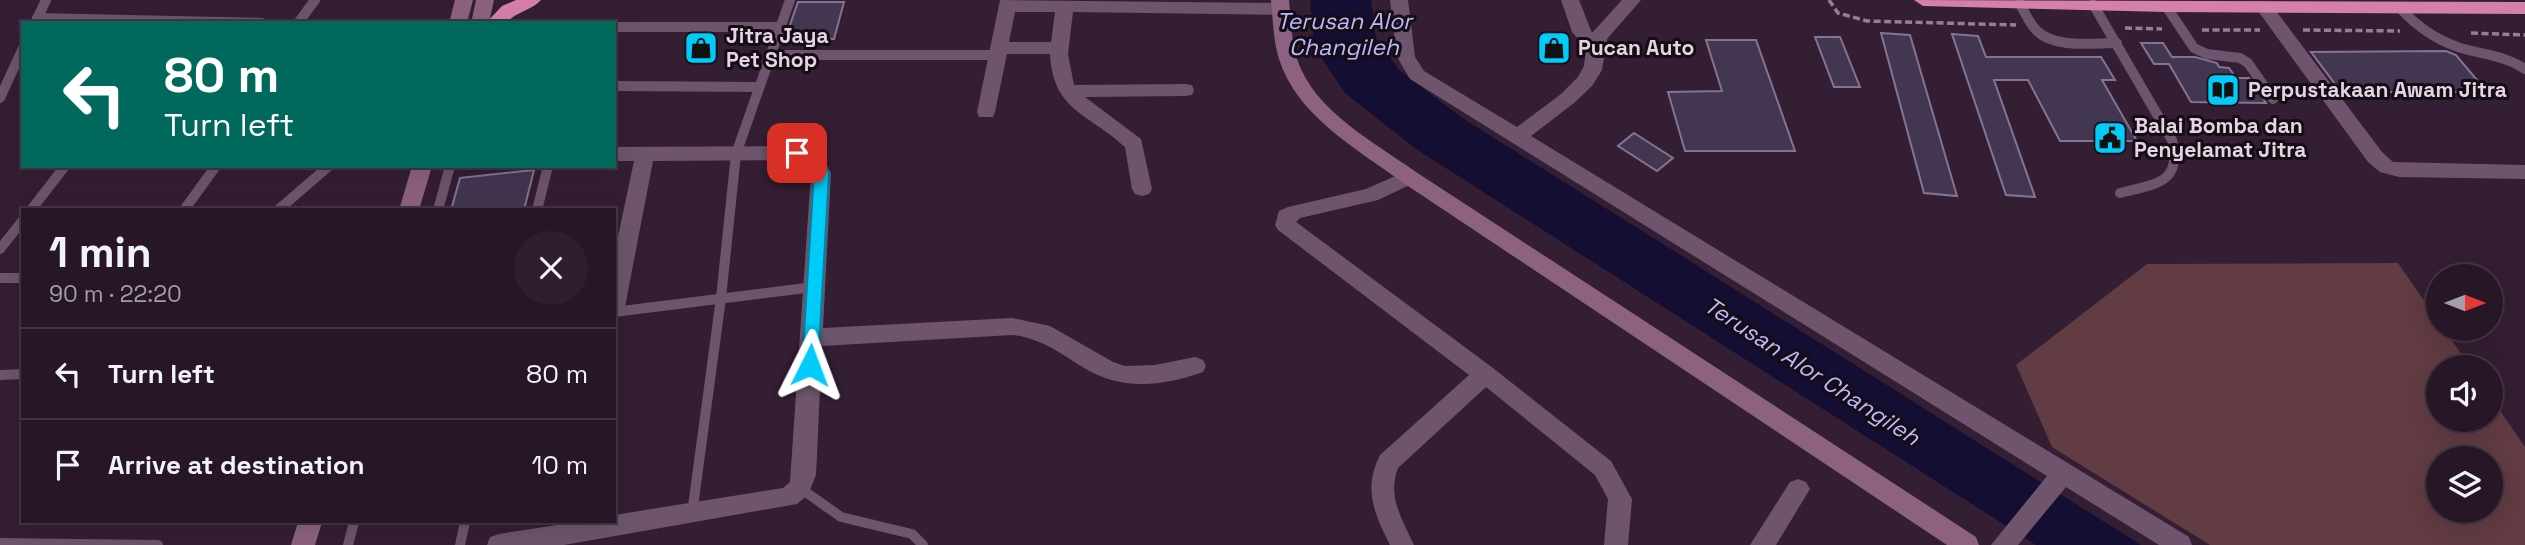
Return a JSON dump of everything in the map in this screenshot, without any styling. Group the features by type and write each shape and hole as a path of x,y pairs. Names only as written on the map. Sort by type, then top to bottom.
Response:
{"highway":[{"path":"497,21 508,10 532,0"},
{"path":"1923,0 2166,6 2525,8"}],"street":[{"path":"459,21 464,0"},
{"path":"480,21 485,0"},
{"path":"1399,0 1406,57 1417,75 2059,480 2180,545"},
{"path":"1570,0 1581,32 1595,47"},
{"path":"1517,137 1579,88 1591,73 1595,61 1595,47 1604,29 1632,0"},
{"path":"986,112 1008,3 1281,4 1288,59 1297,80 1326,114 1409,177 1967,545"},
{"path":"1066,4 1060,64 1067,91 1076,101 1134,144 1142,190"},
{"path":"2264,6 2375,157 2387,167 2399,170 2525,172"},
{"path":"998,51 1061,48"},
{"path":"1067,91 1185,90"},
{"path":"616,154 797,153 810,155 818,162 821,173 804,475 800,488 789,497 692,514 616,523"},
{"path":"616,299 645,154"},
{"path":"409,208 421,168"},
{"path":"1409,177 1371,195 1295,212 1286,216 1285,225 1485,374 1603,468 1617,487 1622,507 1616,545"},
{"path":"812,338 888,331 1007,326 1044,334 1075,348 1095,363 1116,373 1141,376 1195,366"},
{"path":"1402,545 1384,508 1380,489 1381,477 1388,462 1485,374"},
{"path":"2004,543 2059,480"},
{"path":"1762,545 1798,489"},
{"path":"303,545 310,523"},
{"path":"499,545 544,542 576,527 612,523"}],"lane":[{"path":"36,21 46,0"},
{"path":"299,21 315,0"},
{"path":"692,514 721,298 736,154 790,0"},
{"path":"2019,1 2035,29 2045,37 2059,41 2117,43"},
{"path":"2093,4 2177,153 2177,167 2169,177 2120,193"},
{"path":"2166,6 2194,48 2207,54 2240,58 2248,63 2273,99"},
{"path":"2399,7 2412,22 2440,40 2509,59 2525,69"},
{"path":"616,27 780,27"},
{"path":"770,55 998,51"},
{"path":"0,98 21,52"},
{"path":"616,86 759,87"},
{"path":"33,208 63,168"},
{"path":"185,208 215,168"},
{"path":"280,208 327,168"},
{"path":"439,208 449,168"},
{"path":"538,208 548,168"},
{"path":"0,249 21,223"},
{"path":"0,278 21,278"},
{"path":"616,309 814,287"},
{"path":"0,375 21,374"},
{"path":"800,488 841,517 912,534 923,545"},
{"path":"348,545 354,523"},
{"path":"460,545 466,523"},
{"path":"0,543 147,542 158,545"}],"shaded area":[{"path":"2398,263 2426,304 2426,341 2452,341 2462,355 2426,355 2426,432 2503,432 2503,415 2525,447 2525,545 2210,545 2052,447 2016,365 2147,264"}],"water":[{"name":"Terusan Alor Changileh","path":"1310,0 1371,0 1376,38 1399,70 1461,117 2141,545 2036,545 1416,149 1345,93 1314,47"}],"building":[{"path":"798,2 844,2 834,39 785,39"},
{"path":"1881,33 1910,35 1957,196 1924,193"},
{"path":"1952,34 1978,36 1986,57 2101,57 2115,80 2102,80 2137,141 2060,141 2028,80 1994,80 2035,197 2006,195"},
{"path":"1815,37 1840,37 1860,87 1834,87"},
{"path":"1706,40 1756,40 1795,151 1685,151 1668,92 1722,91"},
{"name":"Perpustakaan Awam Jitra","path":"2141,43 2163,43 2172,57 2195,57 2217,63 2219,67 2229,68 2236,78 2249,78 2266,103 2191,102 2169,64 2154,64"},
{"path":"2446,51 2456,55 2487,92 2341,92 2311,52"},
{"path":"1634,133 1673,158 1657,171 1618,146"},
{"path":"534,170 524,208 452,208 460,178"}],"place":[{"name":"Jitra Jaya Pet Shop","path":"701,48"},
{"name":"Pucan Auto","path":"1554,48"},
{"name":"Perpustakaan Awam Jitra","path":"2223,90"},
{"name":"Balai Bomba dan Penyelamat Jitra","path":"2110,138"}],"route":[{"path":"797,153 810,155 818,162 821,173 810,365"}]}
